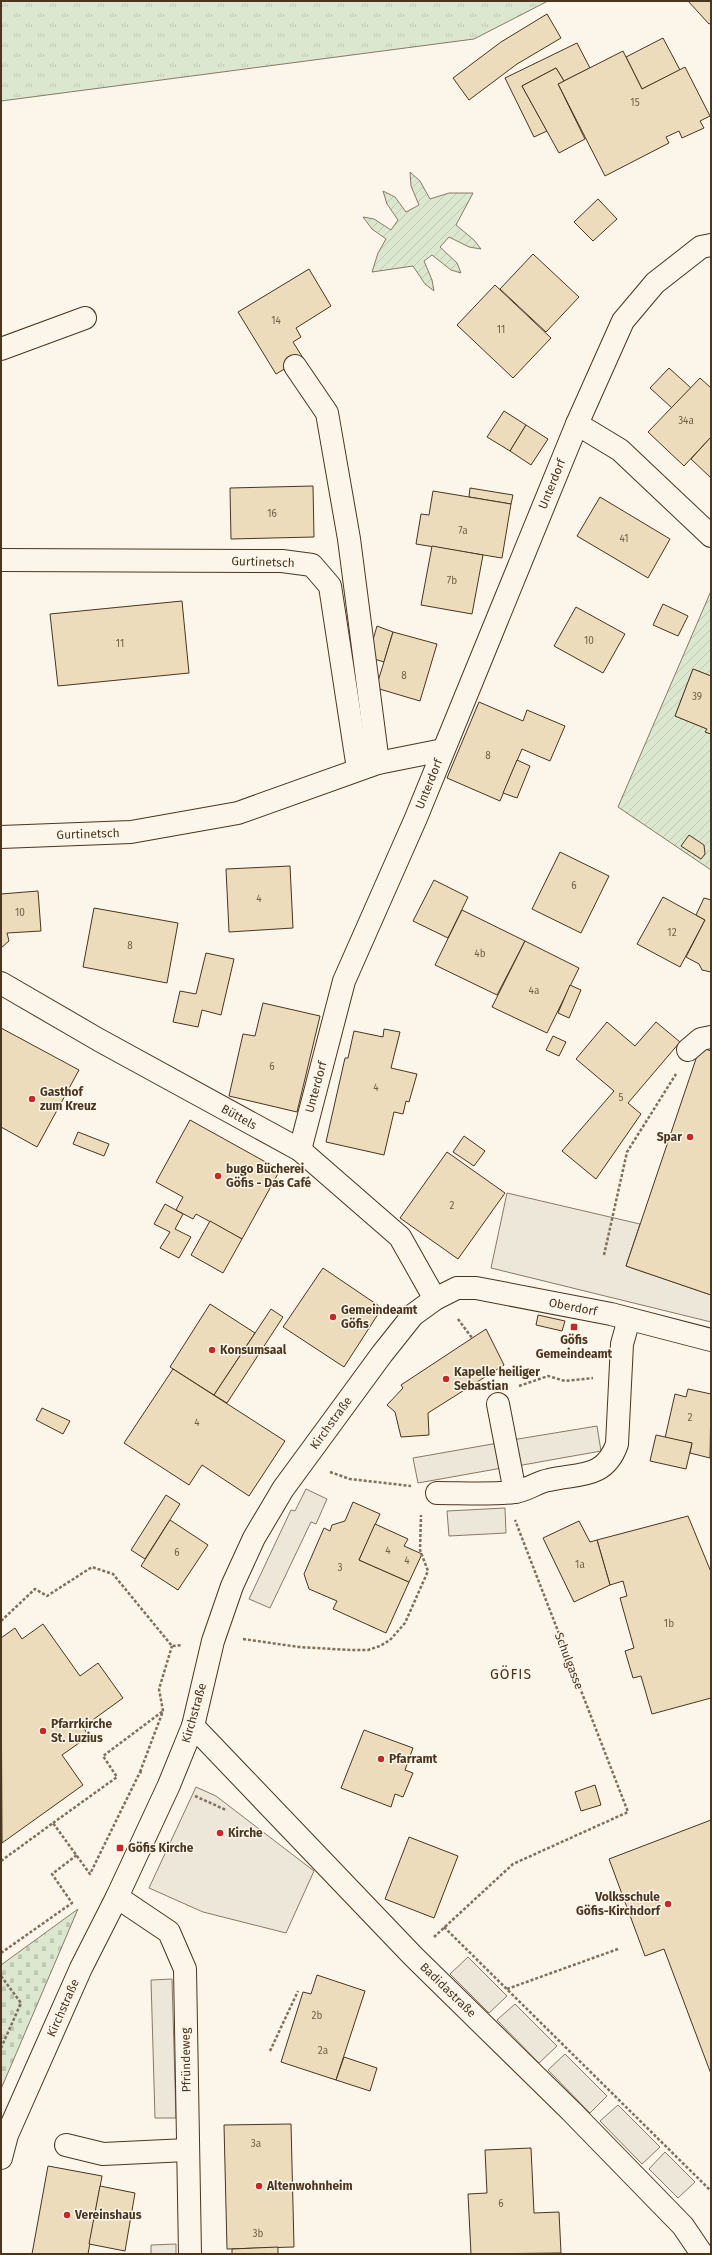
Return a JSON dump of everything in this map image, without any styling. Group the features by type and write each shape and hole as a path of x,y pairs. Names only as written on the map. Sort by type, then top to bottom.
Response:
{"street":[{"name":"Unterdorf","path":"300,1150 344,981 416,818 577,424 623,321 655,283 700,247 711,245"},
{"path":"1,349 85,318"},
{"path":"294,366 328,413 349,539 368,766"},
{"path":"577,424 620,450 711,536"},
{"name":"Gurtinetsch","path":"1,560 282,561 312,565 330,586 368,766"},
{"name":"Gurtinetsch","path":"1,837 131,832 238,812 368,766 443,750"},
{"name":"Büttels","path":"1,983 99,1040 300,1150 400,1238 435,1299"},
{"path":"688,1050 701,1040 711,1037"},
{"name":"Oberdorf","path":"435,1299 457,1288 476,1288 629,1319 711,1340"},
{"name":"Kirchstraße","path":"1,2158 7,2135 81,1968 118,1897 169,1784 193,1726 215,1637 232,1586 254,1538 283,1489 382,1354 413,1315 435,1299"},
{"path":"437,1493 515,1492 547,1480 585,1473 601,1468 612,1458 617,1444 619,1378 622,1344 629,1319"},
{"path":"505,1397 515,1492"},
{"name":"Badidastraße","path":"193,1726 413,1956 577,2117 704,2247"},
{"name":"Pfründeweg","path":"118,1897 169,1932 185,1969 190,2254"},
{"path":"66,2145 103,2154 187,2150"}],"path":[{"path":"604,1255 627,1152 675,1075 688,1050"},
{"path":"460,1323 472,1338"},
{"path":"505,1397 537,1378 548,1376 565,1381 619,1378"},
{"path":"172,1646 215,1637 254,1642 350,1650 368,1650 390,1640 404,1623 428,1571 420,1550 422,1513 437,1493 416,1486 350,1479 303,1461"},
{"name":"Schulgasse","path":"413,1956 513,1864 628,1812 514,1520 512,1508 515,1492"},
{"path":"1,1621 35,1589 47,1596 92,1567 113,1574 172,1646"},
{"path":"53,1823 90,1874 140,1772 163,1711 159,1689 172,1646"},
{"path":"1,1861 117,1777 102,1756 163,1711"},
{"path":"140,1772 226,1810"},
{"path":"1,1953 72,1903 52,1874 77,1855"},
{"path":"444,1927 711,2191"},
{"path":"507,1989 618,1949"},
{"path":"1,1976 21,2004 1,2048"},
{"path":"270,2051 298,1991"}],"green space":[{"path":"1,1 548,1 474,39 1,101"},
{"path":"410,172 420,181 430,199 449,193 473,193 456,225 474,240 481,249 469,247 449,237 440,247 457,263 461,273 451,270 432,255 424,261 432,280 434,291 425,284 413,266 372,272 378,253 386,239 372,229 363,217 374,219 391,230 398,220 387,204 383,191 395,197 406,212 419,205 411,186"},
{"path":"711,591 711,676 693,669 675,716 707,729 706,732 711,734 711,870 618,807"},
{"path":"78,1909 1,2089 1,1965"}],"shaded area":[{"path":"507,1193 640,1224 626,1266 711,1295 711,1322 491,1268"},
{"path":"597,1426 601,1451 517,1466 512,1440"},
{"path":"498,1443 502,1468 418,1483 413,1458"},
{"path":"306,1489 327,1499 316,1524 311,1522 270,1608 249,1599 291,1510 295,1511"},
{"path":"505,1508 506,1533 449,1536 447,1511"},
{"name":"Kirche","path":"196,1787 216,1796 314,1871 286,1933 203,1912 149,1888"},
{"path":"468,1957 507,1996 489,2013 450,1974"},
{"path":"172,1979 176,2118 155,2118 151,1980"},
{"path":"515,2004 557,2046 539,2063 497,2020"},
{"path":"565,2054 607,2096 590,2113 548,2070"},
{"path":"618,2105 660,2147 642,2164 600,2121"},
{"path":"665,2152 695,2182 678,2198 649,2169"},
{"path":"176,2244 176,2254 151,2254 151,2245"}],"building":[{"path":"688,1 711,1 711,23 709,24"},
{"path":"547,14 561,38 517,64 469,100 453,78 501,42"},
{"path":"663,38 680,70 642,89 626,57"},
{"path":"577,43 590,68 564,81 556,68 522,86 547,131 534,137 505,78"},
{"path":"623,51 642,89 685,67 710,116 700,121 704,128 682,138 679,131 666,137 669,143 605,176 558,84"},
{"path":"556,68 564,81 558,84 585,139 559,153 522,86"},
{"path":"598,199 617,219 593,241 574,222"},
{"path":"533,254 579,297 546,332 500,289"},
{"path":"309,269 331,306 296,328 301,337 293,342 303,358 276,374 238,312"},
{"path":"495,285 551,338 513,378 457,325"},
{"path":"669,368 691,388 672,408 650,388"},
{"path":"700,378 711,388 711,437 684,466 648,432"},
{"path":"504,411 526,425 510,451 487,437"},
{"path":"526,425 548,439 531,465 510,451"},
{"path":"711,437 711,478 691,459"},
{"path":"313,486 314,537 231,539 230,488"},
{"path":"470,488 513,495 511,504 469,497"},
{"path":"433,491 511,504 502,558 416,544 421,514 429,515"},
{"path":"600,497 670,539 648,578 577,536"},
{"path":"432,546 483,555 472,614 421,605"},
{"path":"182,601 189,673 58,686 50,614"},
{"path":"663,604 688,616 678,636 653,625"},
{"path":"576,607 625,634 603,673 554,646"},
{"path":"377,626 393,632 384,662 368,657"},
{"path":"393,632 437,644 420,701 376,688"},
{"path":"693,669 711,676 711,734 705,732 707,729 675,716"},
{"path":"479,702 523,721 527,710 565,726 550,761 522,749 500,801 447,778"},
{"path":"517,760 530,766 517,798 503,793"},
{"path":"689,835 704,845 705,854 701,859 681,846"},
{"path":"560,852 609,876 581,933 532,909"},
{"path":"290,866 293,928 229,932 226,869"},
{"path":"434,880 468,897 448,938 413,921"},
{"path":"38,891 41,931 7,933 9,941 1,948 1,894"},
{"path":"663,897 705,920 680,967 637,944"},
{"path":"704,898 711,900 711,972 702,970 699,964 686,957 705,920 696,915"},
{"path":"94,908 178,923 167,983 83,967"},
{"path":"462,910 525,941 497,995 435,965"},
{"path":"525,941 579,968 547,1033 492,1007"},
{"path":"206,953 234,959 221,1015 202,1010 198,1027 173,1022 180,991 196,994"},
{"path":"570,985 581,990 569,1018 558,1013"},
{"path":"263,1003 320,1016 297,1112 229,1096 243,1034 255,1036"},
{"path":"607,1022 635,1046 656,1022 680,1042 628,1103 641,1114 596,1179 562,1151 614,1091 576,1059"},
{"name":"Gasthof zum Kreuz","path":"1,1028 79,1070 37,1147 1,1127"},
{"path":"384,1029 400,1032 391,1068 417,1074 409,1102 406,1101 403,1114 394,1112 384,1155 326,1142 345,1058 348,1058 354,1031 383,1037"},
{"path":"553,1036 566,1042 559,1056 546,1050"},
{"name":"Spar","path":"700,1047 711,1051 711,1295 626,1266"},
{"name":"bugo Bücherei Göfis - Das Café","path":"190,1120 280,1170 242,1239 196,1214 193,1219 176,1210 183,1197 156,1182"},
{"path":"78,1132 109,1144 104,1156 73,1144"},
{"path":"464,1136 485,1151 474,1166 453,1152"},
{"path":"447,1152 505,1193 458,1259 400,1218"},
{"path":"165,1204 183,1214 175,1229 191,1237 179,1258 160,1248 170,1232 154,1224"},
{"path":"210,1221 242,1239 223,1273 191,1255"},
{"name":"Gemeindeamt Göfis","path":"323,1268 382,1308 344,1367 283,1327"},
{"name":"Konsumsaal","path":"210,1304 255,1333 214,1395 170,1367"},
{"path":"271,1309 283,1317 227,1403 214,1395"},
{"path":"538,1315 565,1321 562,1331 536,1325"},
{"name":"Kapelle heiliger Sebastian","path":"486,1329 504,1365 428,1413 429,1435 401,1437 395,1412 387,1405 403,1388 401,1385"},
{"name":"Konsumsaal","path":"173,1369 285,1441 249,1496 202,1465 189,1485 124,1443"},
{"path":"688,1389 711,1394 710,1458 690,1453 692,1443 665,1438 675,1394 686,1397"},
{"path":"42,1408 70,1421 63,1434 36,1420"},
{"path":"656,1435 692,1443 686,1469 650,1461"},
{"path":"166,1495 180,1504 145,1559 131,1550"},
{"path":"353,1502 380,1514 359,1560 409,1582 386,1633 333,1609 337,1601 309,1589 304,1574 324,1528 330,1531 332,1525 345,1521"},
{"path":"688,1516 711,1572 711,1698 652,1714 641,1676 633,1678 625,1651 634,1648 620,1598 627,1596 623,1581 610,1585 597,1540"},
{"path":"170,1520 208,1545 178,1590 141,1566"},
{"path":"579,1521 590,1542 597,1540 610,1585 574,1602 543,1538"},
{"path":"375,1524 408,1539 404,1546 422,1554 409,1582 359,1560"},
{"name":"Pfarrkirche St. Luzius","path":"43,1624 80,1676 98,1663 123,1698 83,1727 89,1736 62,1755 83,1785 2,1843 1,1638 15,1628 22,1639"},
{"name":"Pfarramt","path":"364,1730 413,1748 405,1770 413,1773 403,1797 395,1794 391,1807 341,1788"},
{"path":"595,1785 601,1805 581,1811 575,1792"},
{"name":"Volksschule Göfis-Kirchdorf","path":"711,1820 711,2074 664,1949 645,1956 609,1859"},
{"path":"409,1837 458,1856 434,1918 385,1899"},
{"path":"317,1975 365,1991 336,2080 281,2062 303,1992 311,1994"},
{"path":"344,2057 377,2068 370,2091 336,2080"},
{"name":"Altenwohnheim","path":"291,2124 294,2247 227,2249 224,2125"},
{"path":"531,2148 534,2213 559,2212 561,2253 471,2254 468,2194 487,2193 485,2150"},
{"name":"Vereinshaus","path":"48,2166 102,2176 88,2254 32,2254"},
{"path":"100,2186 135,2193 125,2251 89,2244"},
{"path":"278,2247 278,2254 232,2254 232,2249"}],"place":[{"name":"Gasthof zum Kreuz","path":"32,1099"},
{"name":"Spar","path":"690,1137"},
{"name":"bugo Bücherei Göfis - Das Café","path":"218,1176"},
{"name":"Gemeindeamt Göfis","path":"333,1317"},
{"name":"Göfis Gemeindeamt","path":"574,1327"},
{"name":"Konsumsaal","path":"212,1350"},
{"name":"Kapelle heiliger Sebastian","path":"446,1379"},
{"name":"Pfarrkirche St. Luzius","path":"43,1731"},
{"name":"Pfarramt","path":"381,1759"},
{"name":"Kirche","path":"220,1833"},
{"name":"Göfis Kirche","path":"120,1848"},
{"name":"Volksschule Göfis-Kirchdorf","path":"668,1904"},
{"name":"Altenwohnheim","path":"259,2186"},
{"name":"Vereinshaus","path":"67,2215"}],"district":[{"name":"GÖFIS","path":"511,1674"}]}
